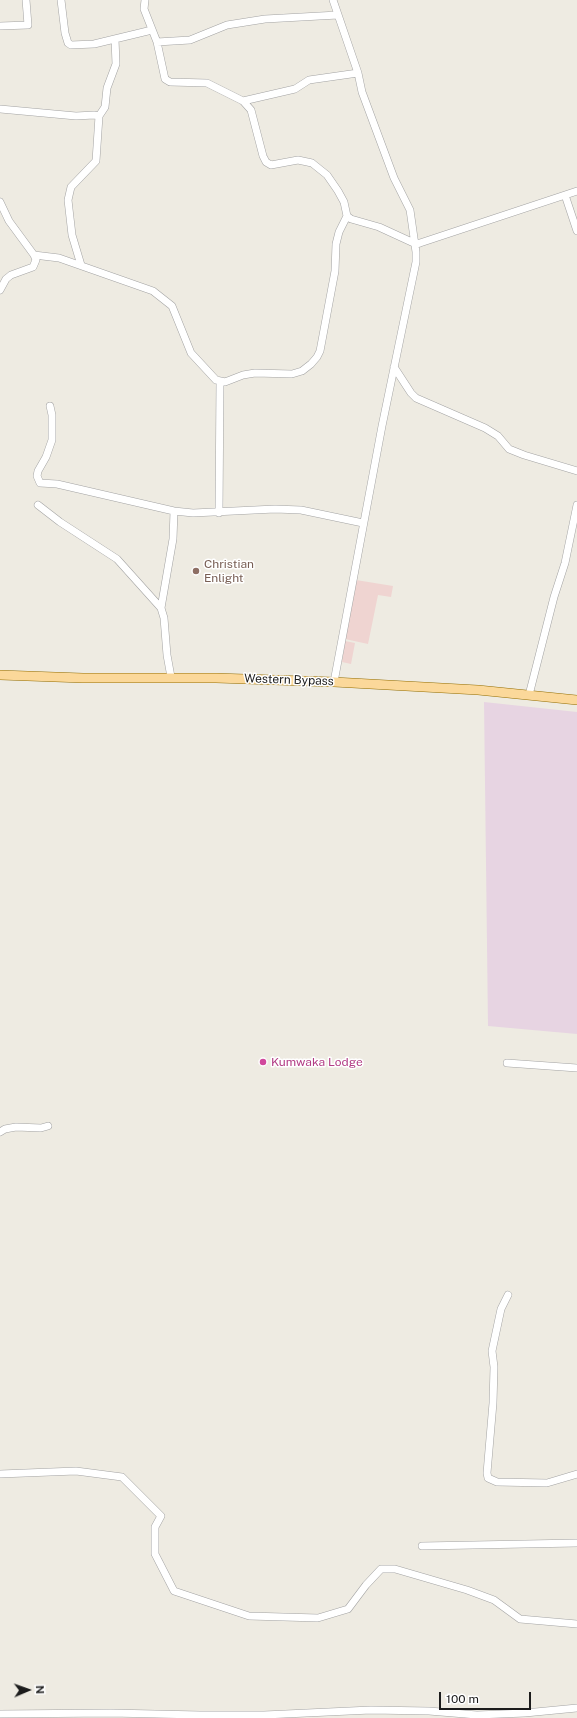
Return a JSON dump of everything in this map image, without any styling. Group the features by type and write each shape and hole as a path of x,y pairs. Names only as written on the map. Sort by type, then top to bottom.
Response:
{"main road":[{"name":"Western Bypass","path":"0,674 83,678 171,677 334,682 529,695 577,700"}],"street":[{"path":"0,26 28,25 26,0"},
{"path":"61,0 65,33 68,43 72,46 94,44 152,30"},
{"path":"145,0 144,9 156,42 165,79 167,81 207,83 243,101 251,110 263,156 266,162 271,165 298,160 312,163 327,175 338,191 344,202 348,216 351,219 380,227 416,244 425,243 494,218 577,191"},
{"path":"333,0 358,73 362,92 394,178 410,210 416,244 416,262 363,523 334,682"},
{"path":"156,42 190,40 227,25 265,19 338,15"},
{"path":"81,265 72,235 68,200 71,187 96,161 99,116 105,107 107,88 116,64 115,39"},
{"path":"243,101 295,89 309,80 358,73"},
{"path":"0,109 76,116 99,116"},
{"path":"565,195 577,231"},
{"path":"0,202 9,221 34,255 36,260 33,267 11,275 6,279 0,290"},
{"path":"34,255 59,258 153,291 168,302 176,313 191,354 216,380 225,382 243,375 255,373 292,374 302,371 317,357 335,271 336,244 339,232 348,216"},
{"path":"394,367 416,398 485,428 498,436 509,448 524,455 577,470"},
{"path":"219,513 220,381"},
{"path":"50,406 52,415 52,440 46,457 38,471 37,476 40,483 82,489 174,511 219,513 275,509 301,510 363,523"},
{"path":"38,505 60,522 117,560 161,608 164,618 167,655 171,677"},
{"path":"529,695 554,597 565,563 577,505"},
{"path":"161,608 173,539 174,511"},
{"path":"507,1063 577,1068"},
{"path":"0,1132 6,1128 41,1128 48,1126"},
{"path":"508,1295 501,1309 492,1350 494,1367 494,1403 487,1473 488,1478 497,1482 547,1484 577,1474"},
{"path":"0,1474 76,1471 122,1477 161,1516 155,1527 155,1554 174,1591 248,1616 318,1618 348,1610 366,1585 381,1569 394,1569 459,1587 494,1600 520,1619 577,1624"},
{"path":"422,1546 577,1543"},
{"path":"0,1714 111,1713 200,1716 264,1715 371,1710 429,1711 477,1715 525,1713 577,1708"}],"shaded area":[{"path":"356,580 393,586 391,597 378,595 368,644 345,639"},
{"path":"345,641 355,643 351,664 342,662"},
{"path":"484,702 577,712 577,1034 488,1026"}],"place":[{"name":"Christian Enlight","path":"196,571"},
{"name":"Kumwaka Lodge","path":"263,1062"}]}
